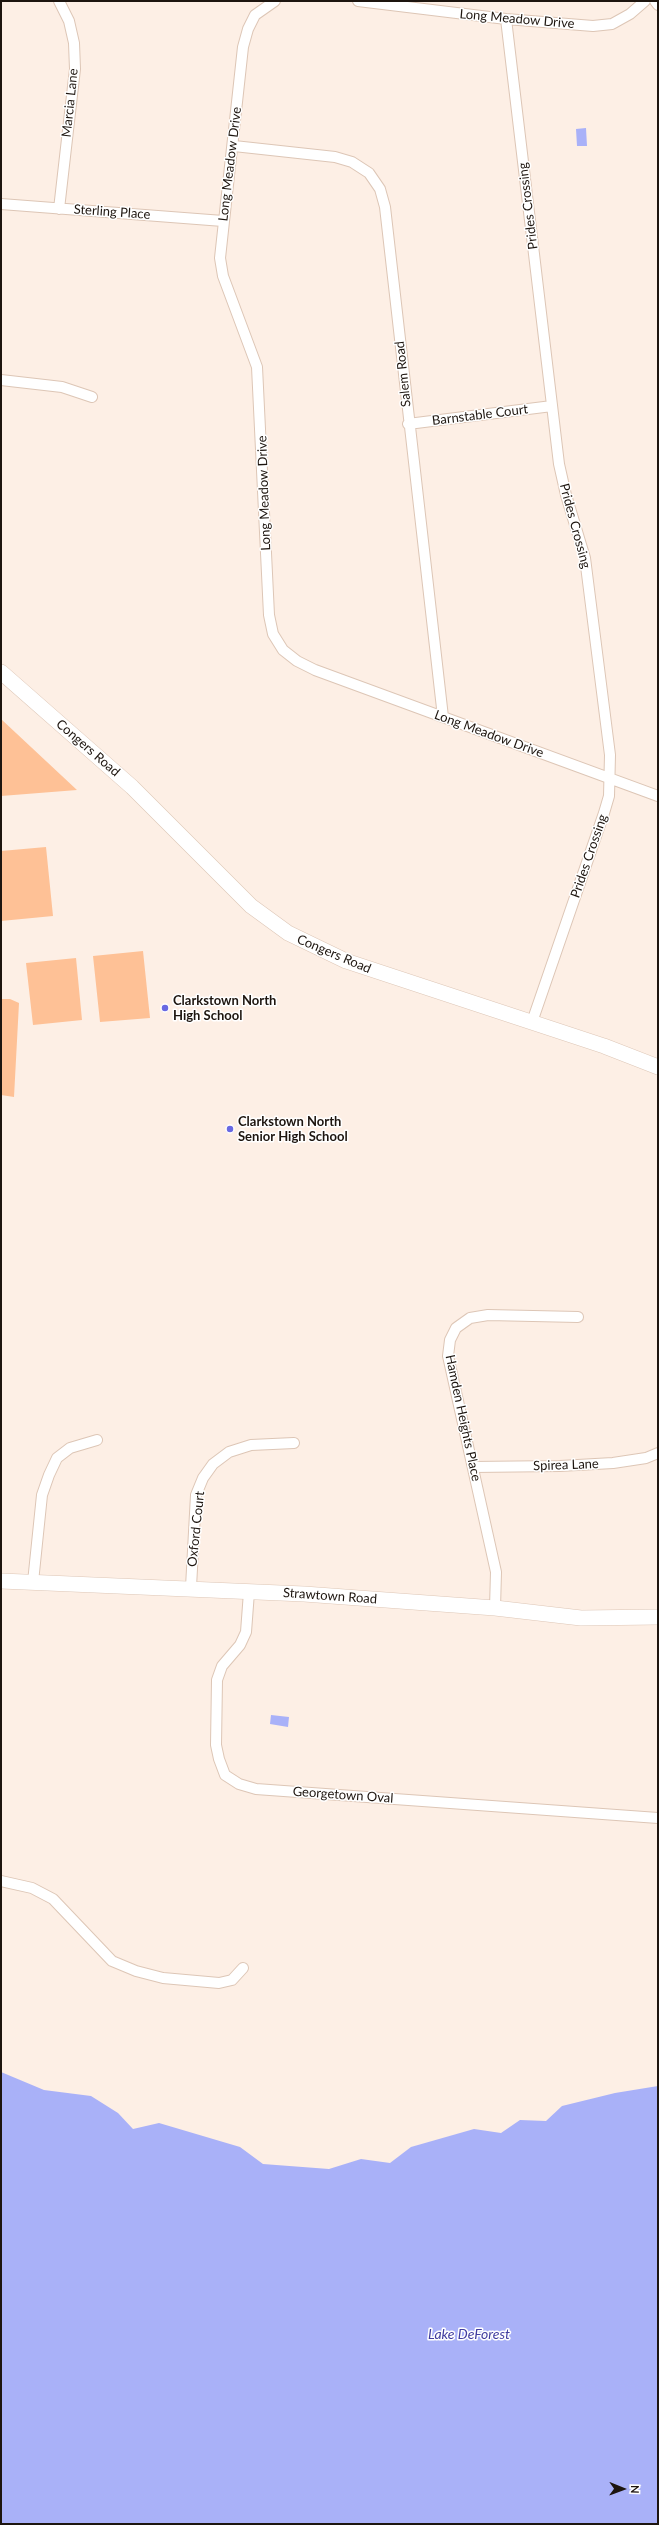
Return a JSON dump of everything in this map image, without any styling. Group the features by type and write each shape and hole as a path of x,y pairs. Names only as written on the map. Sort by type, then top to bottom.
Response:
{"street":[{"name":"Marcia Lane","path":"59,1 71,28 74,43 74,68 59,208"},
{"name":"Long Meadow Drive","path":"275,1 255,15 248,29 244,47 234,146 223,221 220,258 223,276 252,347 260,386 270,614 273,634 283,650 298,661 315,670 658,796"},
{"name":"Long Meadow Drive","path":"358,1 506,19 593,26 612,24 630,14 645,1"},
{"path":"654,1 658,5"},
{"name":"Prides Crossing","path":"506,19 562,479 585,558 608,727 610,778 604,813 532,1022"},
{"name":"Salem Road","path":"234,146 335,157 352,162 369,173 380,189 385,207 408,424 443,717"},
{"name":"Sterling Place","path":"1,204 223,221"},
{"path":"1,380 62,387 92,397"},
{"name":"Barnstable Court","path":"408,424 552,406"},
{"name":"Congers Road","path":"1,672 132,787 251,906 288,933 346,961 532,1022 658,1068"},
{"name":"Hamden Heights Place","path":"496,1608 496,1572 448,1356 450,1340 456,1328 470,1318 488,1315 578,1317"},
{"path":"34,1582 42,1495 49,1474 57,1458 70,1448 97,1440"},
{"name":"Oxford Court","path":"191,1588 196,1495 203,1478 213,1464 229,1452 251,1445 294,1443"},
{"name":"Spirea Lane","path":"473,1467 613,1463 646,1458 658,1453"},
{"name":"Strawtown Road","path":"1,1581 304,1594 496,1608 581,1618 658,1617"},
{"name":"Georgetown Oval","path":"249,1592 246,1632 240,1645 222,1666 217,1680 216,1745 218,1759 225,1775 239,1784 256,1789 658,1818"},
{"path":"1,1881 32,1888 53,1899 112,1960 136,1971 163,1978 219,1983 232,1980 242,1968"}],"shaded area":[{"path":"1,719 77,790 1,796"},
{"path":"46,847 53,916 1,921 1,851"},
{"path":"143,951 150,1018 100,1022 93,956"},
{"path":"76,958 82,1020 33,1025 26,963"},
{"path":"1,999 10,999 19,1003 14,1097 1,1095"}],"water":[{"path":"586,128 587,146 577,146 576,129"},
{"path":"271,1715 289,1717 288,1727 270,1724"},
{"name":"Lake DeForest","path":"1,2072 44,2090 91,2096 118,2113 133,2129 159,2123 240,2147 263,2164 329,2169 361,2159 390,2163 411,2147 474,2129 501,2133 520,2120 546,2121 562,2106 615,2093 658,2086 658,2524 1,2524"}],"place":[{"name":"Clarkstown North High School","path":"165,1008"},
{"name":"Clarkstown North Senior High School","path":"230,1129"}]}
